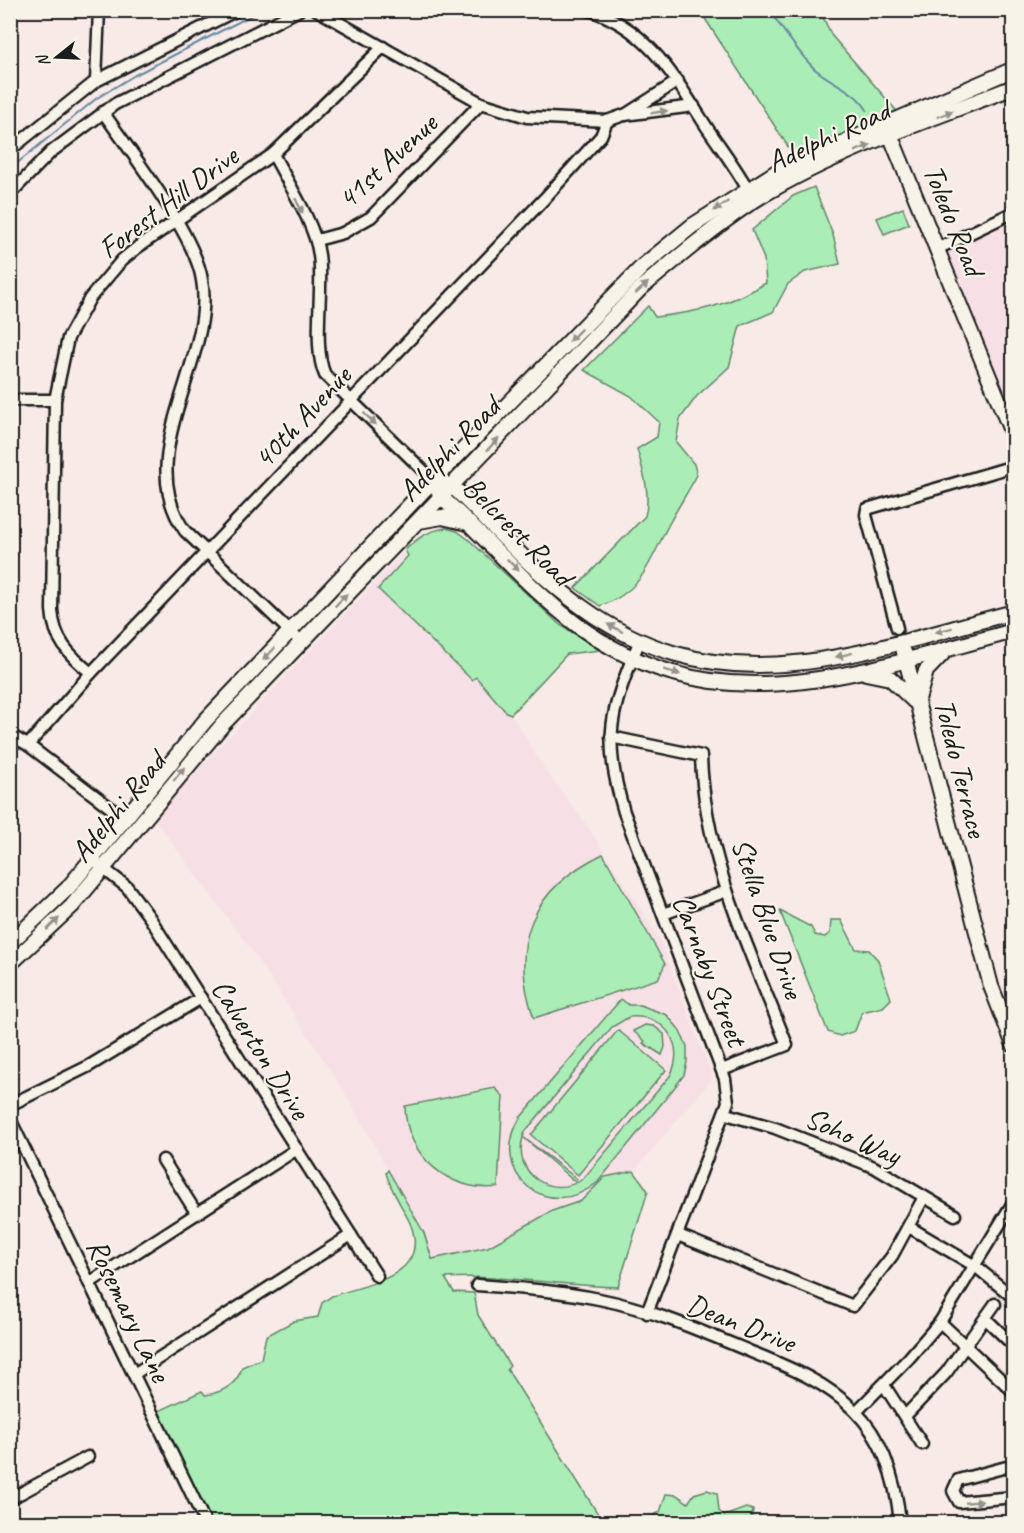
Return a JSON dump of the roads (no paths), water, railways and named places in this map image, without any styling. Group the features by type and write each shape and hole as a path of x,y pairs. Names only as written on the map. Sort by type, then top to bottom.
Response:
{"main road":[{"name":"Adelphi Road","path":"10,943 57,900 205,721 433,480 643,266 692,226 747,188 778,171 1014,69"},
{"name":"Adelphi Road","path":"10,964 72,906 195,755 625,303 705,236 754,201 816,168 1014,87"},
{"name":"Toledo Road","path":"885,123 1010,418 1014,438"},
{"name":"Belcrest Road","path":"433,480 452,486 563,592 602,621 673,654 709,662 761,667 818,661 899,634 1014,612"},
{"name":"Belcrest Road","path":"433,480 441,497 575,623 633,658 694,679 743,685 799,684 852,673 1014,631"},
{"path":"417,521 442,516 471,524"},
{"name":"Toledo Terrace","path":"899,634 991,986 1014,1045"},
{"path":"917,704 927,671 940,654 951,648"},
{"path":"852,673 880,674 890,678 906,690 917,704"}],"street":[{"path":"96,81 99,10"},
{"path":"12,145 96,81 237,10"},
{"path":"10,194 51,152 103,112 137,92 299,10"},
{"path":"317,10 481,104 527,117 607,121 624,115 694,106"},
{"path":"591,11 610,14 646,42 678,81 754,201"},
{"name":"Forest Hill Drive","path":"91,673 65,650 53,619 54,400 68,338 90,298 122,260 175,220 273,154 383,47"},
{"path":"624,115 678,81"},
{"name":"41st Avenue","path":"316,240 349,230 371,217 481,104"},
{"path":"103,112 175,220 198,262 204,298 200,325 171,435 166,484 176,518 301,642"},
{"name":"40th Avenue","path":"28,745 91,673 545,198 601,136 607,121"},
{"path":"273,154 316,240 321,287 321,362 329,380 433,480"},
{"path":"938,249 1014,212"},
{"path":"10,400 54,400"},
{"path":"899,634 866,515 867,509 1014,466"},
{"name":"Carnaby Street","path":"640,640 613,714 611,737 613,773 624,812 728,1089 726,1114 647,1313"},
{"path":"10,735 28,745 124,818"},
{"name":"Stella Blue Drive","path":"611,737 701,756 712,830 726,891 788,1045 722,1070"},
{"name":"Calverton Drive","path":"91,860 127,887 139,902 377,1276"},
{"path":"663,914 726,891"},
{"path":"10,1106 89,1066 201,998"},
{"name":"Soho Way","path":"726,1114 775,1128 874,1167 956,1215"},
{"name":"Rosemary Lane","path":"10,1119 205,1522"},
{"path":"89,1284 297,1149"},
{"path":"163,1160 197,1214"},
{"path":"678,1235 853,1306 892,1256 924,1197"},
{"path":"856,1412 884,1385 940,1322 1014,1201"},
{"path":"909,1227 975,1266 1014,1298"},
{"path":"134,1374 351,1235"},
{"name":"Dean Drive","path":"477,1286 577,1295 647,1313 803,1373 826,1386 856,1412 877,1439 898,1504 900,1522"},
{"path":"906,1415 967,1347 995,1304"},
{"path":"986,1319 1014,1346"},
{"path":"940,1322 1014,1392"},
{"path":"884,1385 906,1415 922,1444"},
{"path":"10,1499 88,1457"},
{"path":"1014,1465 958,1480 953,1491 959,1502 1014,1497"}],"waterway":[{"path":"10,169 97,98 135,75 262,10"},
{"path":"770,10 811,65 850,92 867,110"}]}
